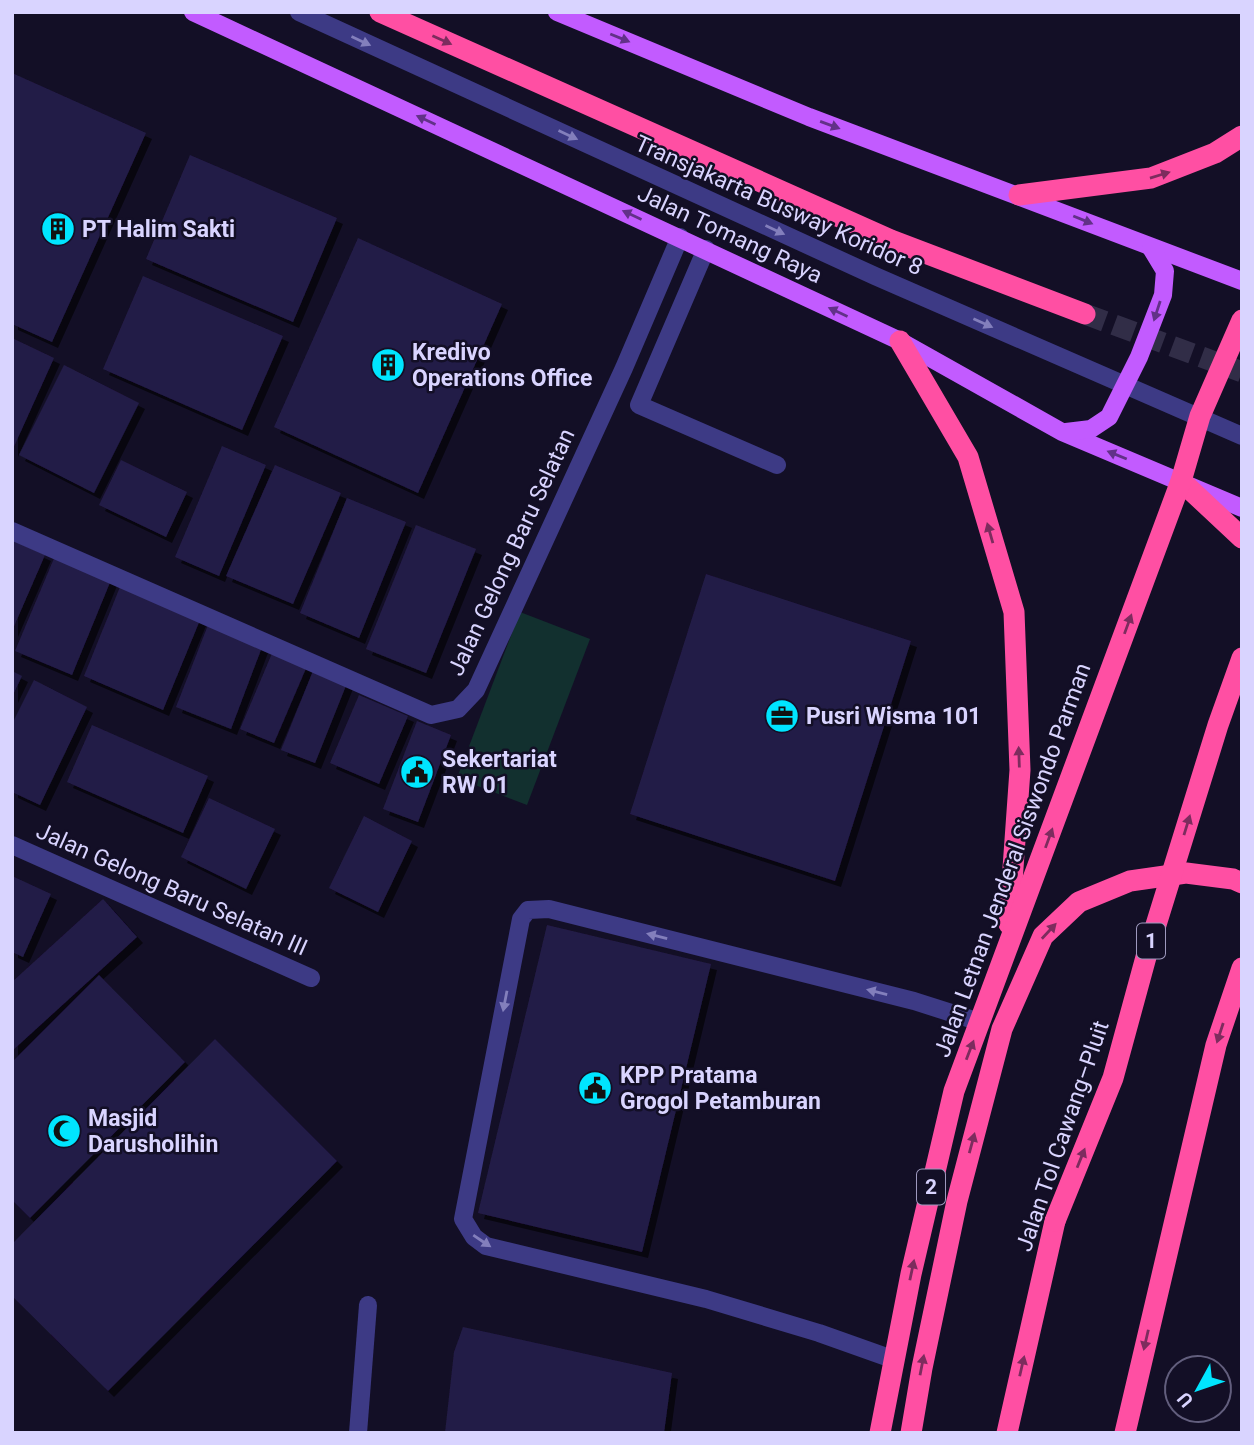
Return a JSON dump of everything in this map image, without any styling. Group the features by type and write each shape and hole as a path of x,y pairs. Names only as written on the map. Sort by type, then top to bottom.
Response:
{"highway":[{"path":"380,12 891,240 1085,314"},
{"path":"1020,195 1151,178 1215,153 1242,136"},
{"name":"Jalan Letnan Jenderal Siswondo Parman","path":"880,1433 911,1274 954,1091 1181,481 1200,416 1242,320"},
{"path":"900,341 968,457 1014,612 1020,770 1008,947"},
{"path":"1181,481 1242,538"},
{"name":"Jalan Tol Cawang–Pluit","path":"1007,1433 1055,1221 1113,1078 1146,957 1218,725 1242,658"},
{"path":"911,1433 957,1201 1002,1029 1043,936 1079,902 1130,881 1185,873 1233,879 1242,883"},
{"path":"1125,1433 1216,1045 1242,968"}],"main road":[{"name":"Jalan Tomang Raya","path":"192,12 900,341 1062,432 1242,509"},
{"path":"556,12 809,117 1242,281"},
{"path":"1062,432 1091,429 1109,417 1124,386 1153,325 1163,295 1165,271 1151,248"}],"street":[{"name":"Transjakarta Busway Koridor 8","path":"299,12 875,276 1242,436"},
{"name":"Jalan Gelong Baru Selatan","path":"12,531 431,715 458,709 476,690 613,392 680,237"},
{"path":"706,249 639,405 776,465"},
{"name":"Jalan Gelong Baru Selatan III","path":"12,845 311,978"},
{"path":"895,1360 732,1307 486,1246 474,1237 463,1219 521,919 528,910 550,909 914,1001 980,1022"},
{"path":"358,1433 368,1305"}],"green space":[{"path":"520,612 590,639 527,805 457,778"}],"building":[{"name":"PT Halim Sakti","path":"12,73 146,133 52,342 12,324"},
{"path":"190,155 337,218 293,322 146,259"},
{"name":"Kredivo Operations Office","path":"358,238 502,304 418,493 274,427"},
{"path":"143,276 283,336 242,430 103,369"},
{"path":"12,338 54,358 12,451"},
{"path":"64,365 139,403 94,493 19,455"},
{"path":"222,446 266,465 219,576 175,557"},
{"path":"121,460 187,492 166,537 99,505"},
{"path":"275,465 341,493 293,604 226,576"},
{"path":"347,498 406,522 359,638 300,613"},
{"path":"416,525 476,549 426,673 366,649"},
{"path":"12,540 45,555 12,631"},
{"path":"55,556 111,580 72,675 15,651"},
{"path":"706,574 911,641 835,881 630,814"},
{"path":"120,587 200,620 163,710 84,676"},
{"path":"208,625 262,647 231,729 176,707"},
{"path":"273,651 307,666 274,743 240,729"},
{"path":"12,671 22,676 12,697"},
{"path":"313,671 347,683 315,763 281,750"},
{"path":"34,680 87,707 40,805 12,792 12,724"},
{"path":"359,695 408,716 379,784 330,763"},
{"name":"Sekertariat RW 01","path":"417,721 451,735 418,822 383,809"},
{"path":"92,725 208,776 183,833 67,782"},
{"path":"209,798 275,829 246,889 181,857"},
{"path":"364,816 412,841 378,912 329,888"},
{"path":"12,876 51,894 23,957 12,952"},
{"path":"103,899 137,937 12,1051 12,982"},
{"name":"KPP Pratama Grogol Petamburan","path":"547,925 711,964 642,1252 478,1213"},
{"name":"Masjid Darusholihin","path":"99,975 185,1062 30,1218 12,1200 12,1062"},
{"path":"215,1039 337,1161 108,1391 12,1296 12,1244"},
{"path":"463,1327 672,1373 664,1433 445,1433 454,1352"}],"tunnel":[{"path":"1085,314 1242,372"}],"place":[{"name":"PT Halim Sakti","path":"58,229"},
{"name":"Kredivo Operations Office","path":"388,365"},
{"name":"Pusri Wisma 101","path":"782,716"},
{"name":"Sekertariat RW 01","path":"417,772"},
{"name":"KPP Pratama Grogol Petamburan","path":"595,1088"},
{"name":"Masjid Darusholihin","path":"64,1131"}]}
